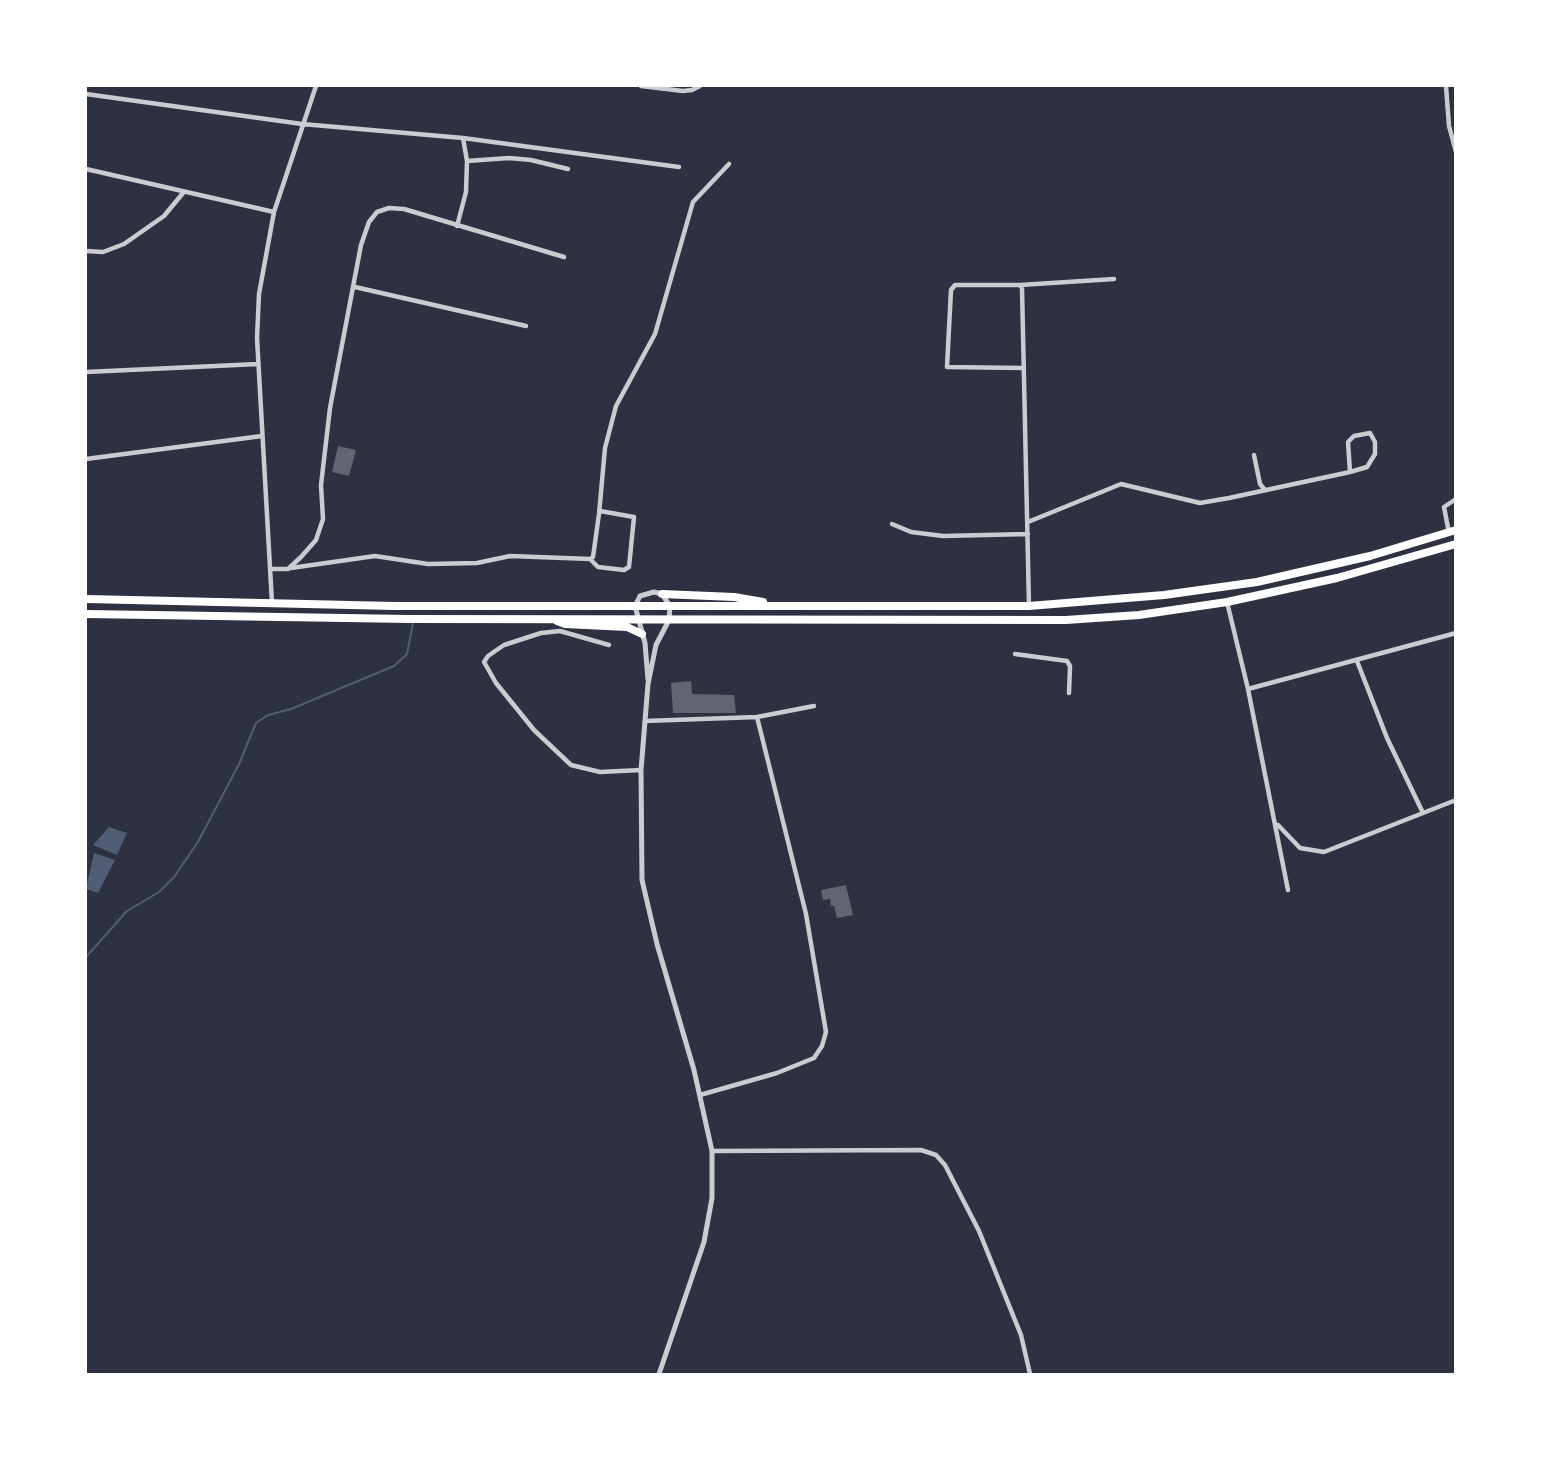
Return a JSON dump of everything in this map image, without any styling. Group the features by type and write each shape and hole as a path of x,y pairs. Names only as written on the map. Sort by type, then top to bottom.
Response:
{"highway":[{"path":"86,599 635,606 1029,606 1173,594 1257,582 1370,556 1452,532"},
{"path":"86,614 638,620 1066,620 1139,615 1227,602 1337,578 1455,544"},
{"path":"662,594 734,597 785,605"},
{"path":"550,619 565,624 627,627 642,634"}],"street":[{"path":"272,603 258,364 259,294 274,212 316,86"},
{"path":"641,86 683,91 700,86"},
{"path":"1446,86 1449,126 1455,152"},
{"path":"86,94 302,124 462,138 679,167"},
{"path":"457,226 466,192 467,161 462,138"},
{"path":"467,161 509,158 531,160 568,169"},
{"path":"590,559 593,557 600,511 605,448 616,406 655,334 693,202 729,164"},
{"path":"86,169 274,212"},
{"path":"86,251 103,252 124,244 164,216 183,193"},
{"path":"288,569 315,540 323,519 321,484 330,408 362,245 369,222 377,212 389,208 404,209 564,257"},
{"path":"1022,368 949,368 946,363 951,290 955,285 1020,285 1114,279"},
{"path":"1020,285 1022,288 1029,606"},
{"path":"355,287 526,326"},
{"path":"86,372 258,364"},
{"path":"1028,522 1121,484 1200,503 1265,490 1350,472 1367,468 1375,454 1375,442 1370,433 1354,436 1348,442 1350,472"},
{"path":"86,459 262,436"},
{"path":"1254,455 1260,484 1265,490"},
{"path":"1452,532 1444,507 1455,499"},
{"path":"270,570 375,556 428,564 477,563 510,556 590,559 598,567 624,570 629,567 634,517 600,511"},
{"path":"892,524 911,532 943,536 1028,534"},
{"path":"648,680 642,634 635,606 640,596 645,593 662,594 670,606 669,620 657,639 648,680 641,770 641,865 646,903 700,1095 712,1150 712,1198 704,1242 659,1374"},
{"path":"1227,602 1277,823 1288,890"},
{"path":"609,645 560,632 542,633 504,645 488,656 484,662 496,683 534,730 571,765 600,772 641,770"},
{"path":"1248,689 1455,633"},
{"path":"1015,654 1067,661 1071,666 1069,693"},
{"path":"1357,661 1387,738 1424,813"},
{"path":"645,721 757,717 814,706"},
{"path":"700,1095 777,1073 814,1058 822,1046 826,1032 806,914 757,717"},
{"path":"1277,823 1300,848 1324,852 1455,800"},
{"path":"712,1150 921,1150 936,1155 945,1165 979,1231 1021,1335 1030,1374"}],"water":[{"path":"109,827 127,833 117,855 93,845"},
{"path":"94,853 115,860 98,893 86,889"}],"building":[{"path":"338,446 356,450 349,476 332,472"},
{"path":"691,681 692,694 734,695 736,713 673,713 671,683"},
{"path":"846,885 853,915 837,918 830,899 823,900 821,890"}],"waterway":[{"path":"86,957 127,911 159,892 174,877 198,842 239,764 256,723 268,715 291,709 394,666 407,654 413,623"}]}
